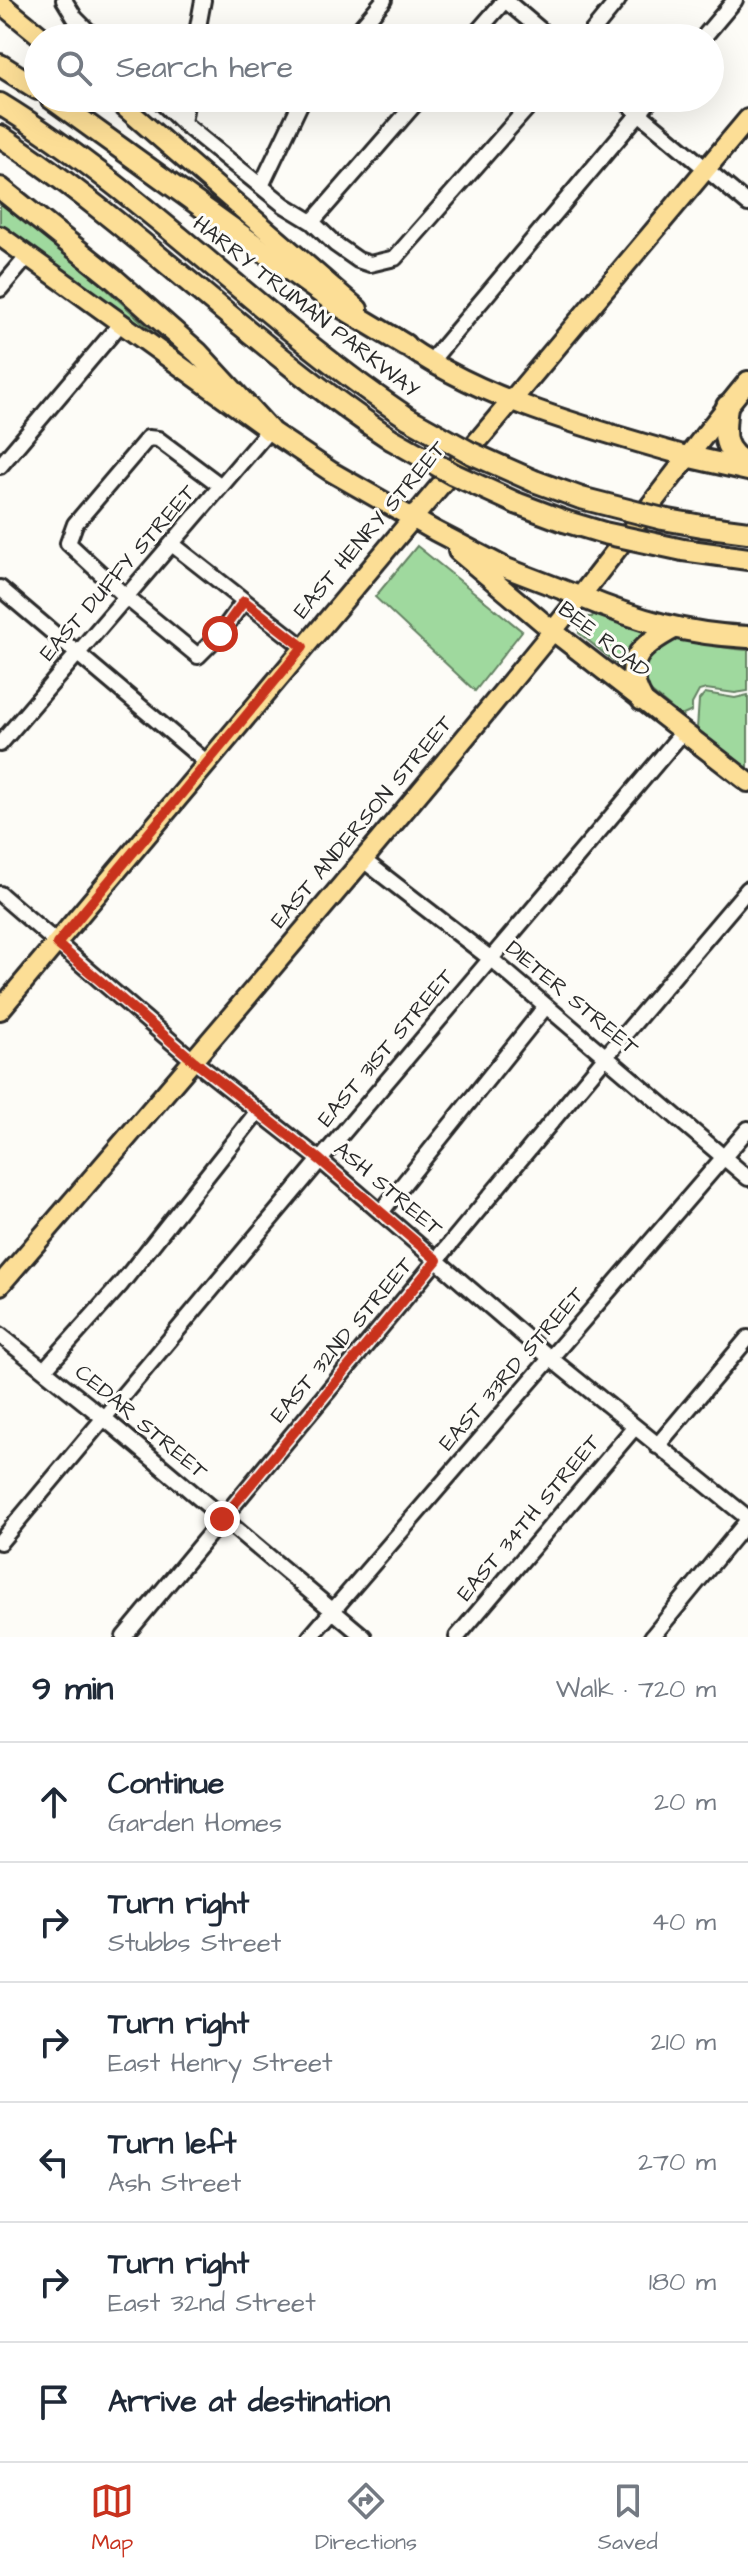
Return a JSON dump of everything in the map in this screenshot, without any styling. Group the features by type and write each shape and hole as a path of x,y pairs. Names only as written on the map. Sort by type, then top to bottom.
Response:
{"highway":[{"path":"0,65 24,80"},
{"name":"HARRY TRUMAN PARKWAY","path":"0,104 81,159 326,359 408,418 471,453 581,498 634,513 748,532"},
{"path":"70,112 338,305 405,345"},
{"path":"0,136 64,181 309,381 391,439 453,474 564,521 683,550 748,559"},
{"path":"0,188 103,270 188,344 269,430"},
{"path":"727,406 724,436 727,448 748,467"},
{"path":"686,456 748,467"},
{"path":"579,596 629,617 674,628 748,637"},
{"path":"642,700 633,683 634,665 651,640 674,628"}],"main road":[{"path":"0,3 26,24"},
{"path":"130,112 352,305 405,345 453,374 513,399 598,430 686,456"},
{"name":"EAST HENRY STREET","path":"0,1010 748,119"},
{"path":"0,236 330,471 506,568 579,596"},
{"name":"EAST ANDERSON STREET","path":"0,1285 194,1061 553,631 686,456 748,381"},
{"name":"BEE ROAD","path":"435,531 553,631 748,782"}],"street":[{"path":"64,0 81,24"},
{"path":"199,24 203,0"},
{"path":"364,24 384,0"},
{"path":"484,24 505,0 533,24"},
{"path":"598,24 618,0"},
{"path":"715,24 735,0"},
{"path":"172,112 284,205 312,222 358,260 370,264 395,258 524,112"},
{"path":"183,123 185,112"},
{"path":"261,186 296,112"},
{"path":"312,222 408,112"},
{"path":"431,361 639,113 748,204"},
{"path":"0,289 28,256"},
{"path":"0,466 121,323"},
{"name":"EAST DUFFY STREET","path":"0,744 269,430"},
{"path":"221,486 158,439 148,438 75,524 68,543 126,597 198,656 220,634 244,601"},
{"path":"172,544 303,647"},
{"path":"0,588 206,762"},
{"name":"EAST 31ST STREET","path":"0,1542 683,732"},
{"name":"DIETER STREET","path":"362,859 491,959 748,1178"},
{"name":"EAST 32ND STREET","path":"124,1637 748,889"},
{"name":"ASH STREET","path":"0,894 194,1061 320,1160 550,1358 748,1519"},
{"path":"381,1212 546,1006"},
{"path":"44,1370 121,1284 258,1111"},
{"name":"EAST 33RD STREET","path":"310,1637 748,1129"},
{"name":"CEDAR STREET","path":"0,1335 104,1418 364,1637"},
{"path":"657,1446 748,1338"},
{"name":"EAST 34TH STREET","path":"457,1637 634,1428"},
{"path":"652,1637 748,1519"}],"green space":[{"path":"0,203 88,272 167,345 0,226"},
{"path":"417,546 522,631 475,691 375,597"},
{"path":"593,614 649,632 634,644 626,668 579,633 579,623"},
{"path":"671,638 748,650 748,691 699,691 692,711 681,716 648,689 639,664"},
{"path":"705,693 735,698 748,695 748,770 697,729 699,700"}],"route":[{"path":"220,634 244,601 303,647 57,944 437,1260 222,1519"}]}
